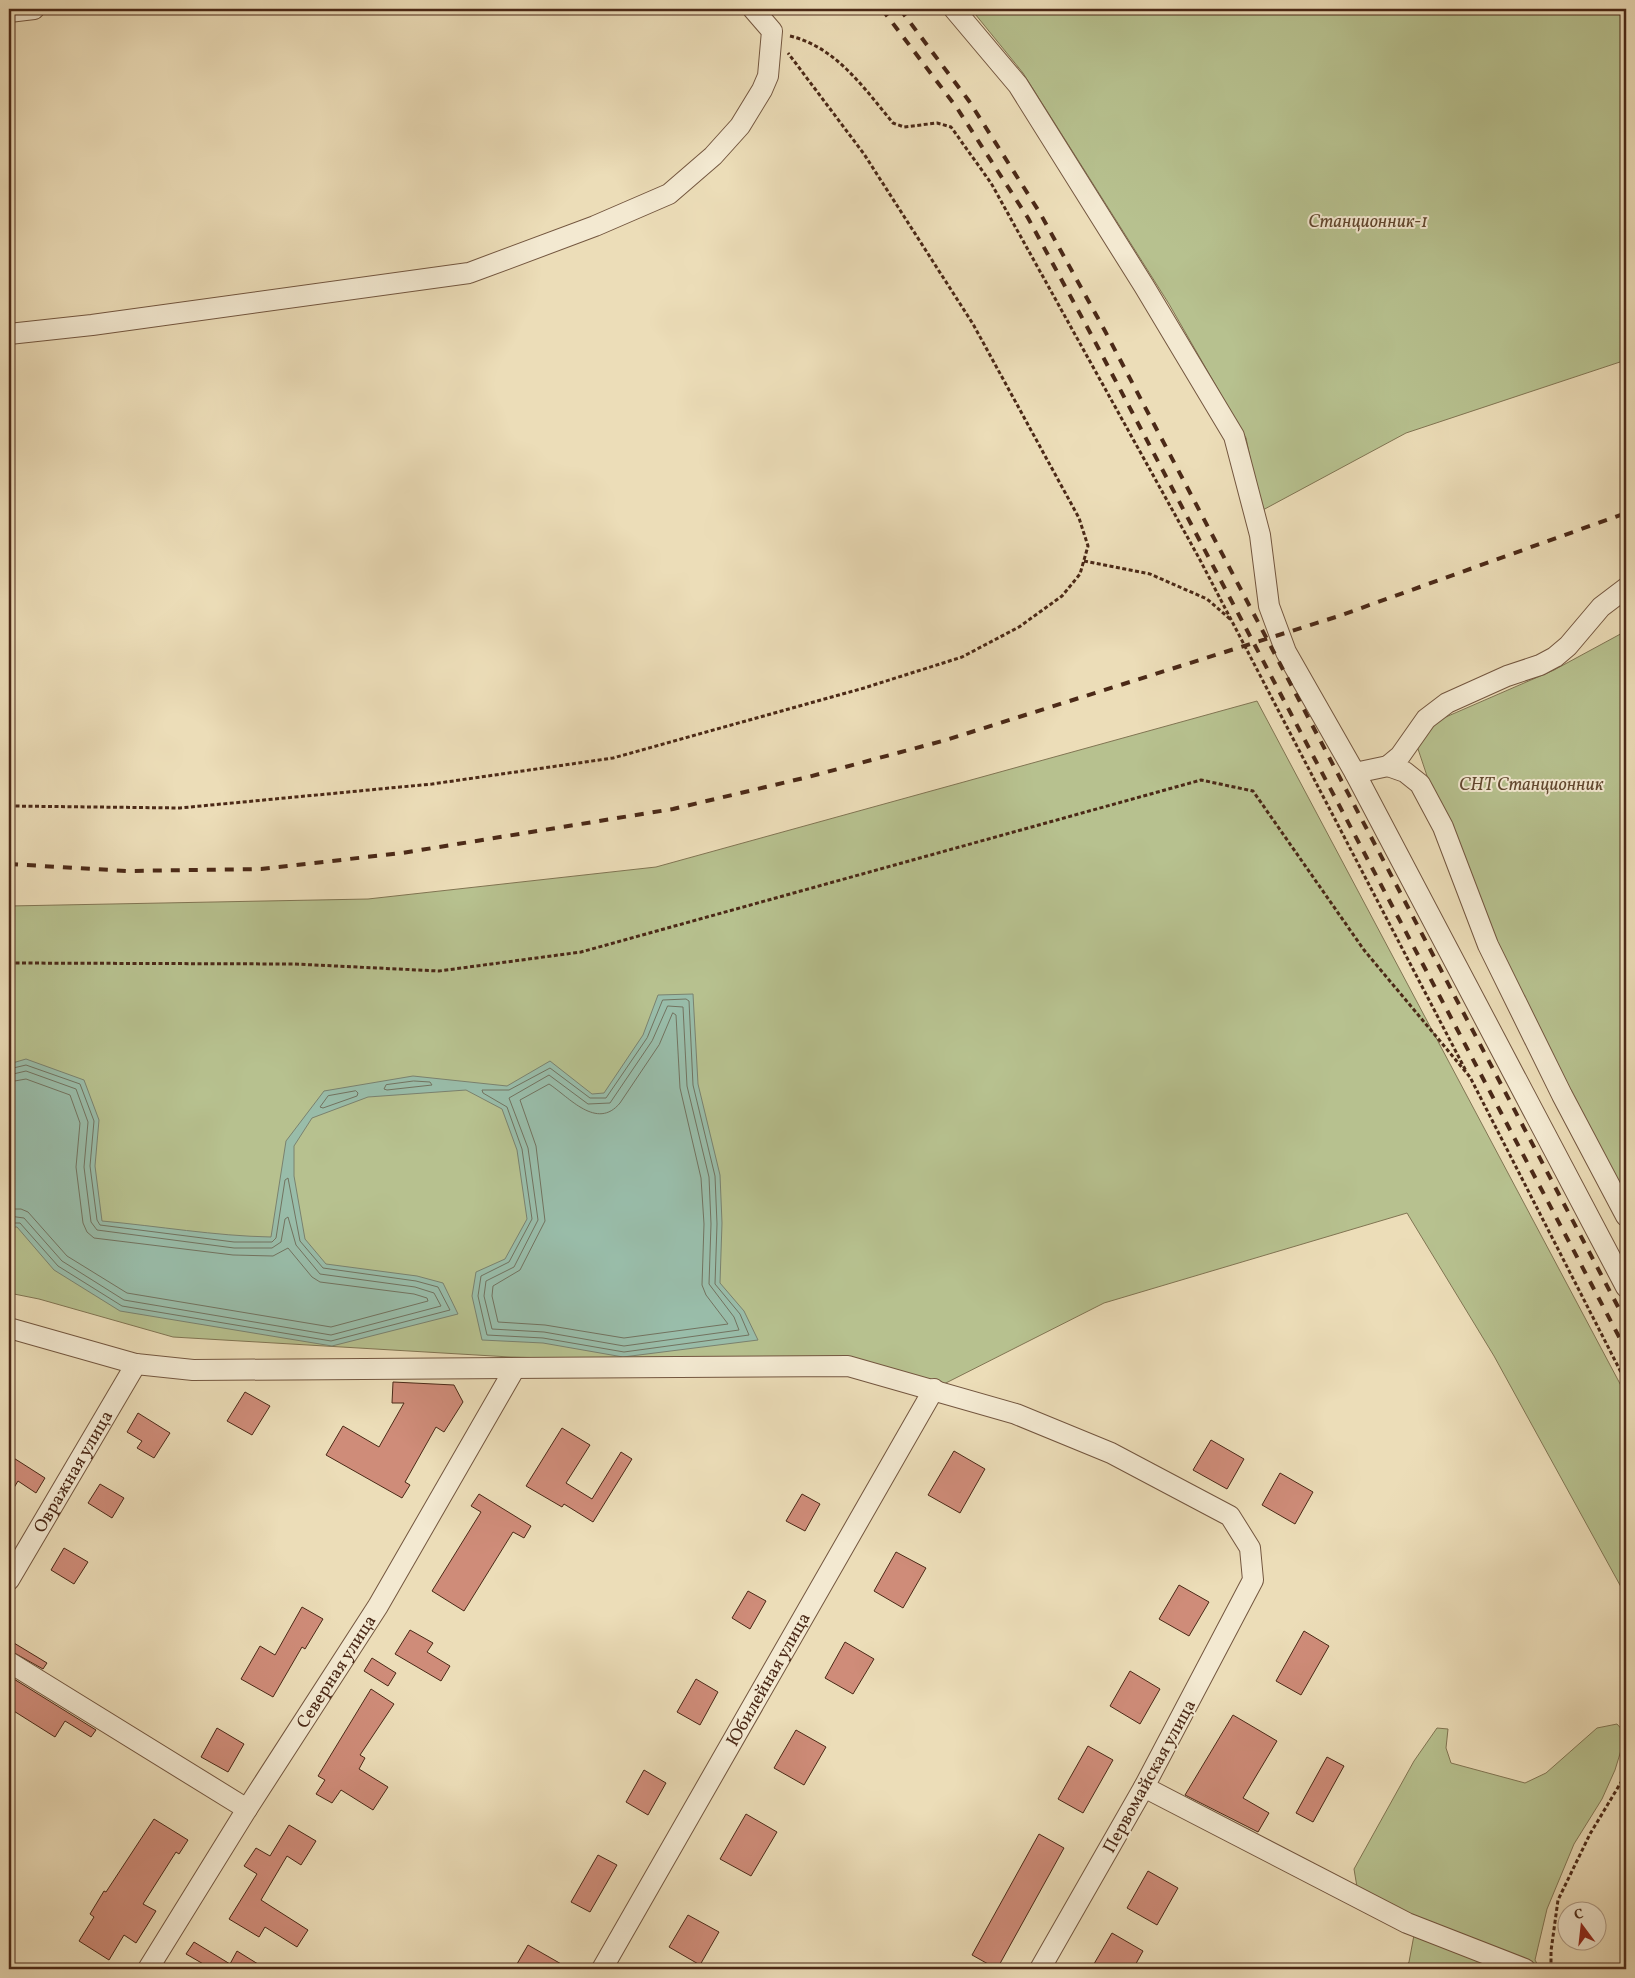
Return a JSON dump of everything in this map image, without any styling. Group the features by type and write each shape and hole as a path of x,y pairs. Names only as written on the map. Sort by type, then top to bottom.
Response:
{"street":[{"path":"9,12 34,9"},
{"path":"9,334 111,323 469,273 595,226 669,194 713,156 740,126 762,90 768,76 772,32 753,9"},
{"path":"954,9 1018,85 1144,286 1234,436 1260,535 1269,606 1286,652 1354,773 1626,1287"},
{"path":"1354,773 1388,766 1400,756 1426,718 1447,703 1555,657 1568,646 1601,607 1626,588"},
{"path":"1388,766 1405,772 1420,784 1444,827 1488,945 1562,1095 1626,1216"},
{"path":"9,1328 136,1364 203,1370 848,1366 934,1389"},
{"name":"Овражная улица","path":"9,1580 136,1364"},
{"name":"Северная улица","path":"148,1969 247,1809 378,1606 516,1368"},
{"name":"Первомайская улица","path":"934,1389 1016,1414 1111,1453 1230,1516 1250,1548 1254,1580 1144,1788 1040,1969"},
{"name":"Юбилейная улица","path":"602,1969 934,1389"},
{"path":"9,1662 247,1809"},
{"path":"1144,1788 1407,1924 1525,1969"}],"path":[{"path":"9,806 180,808 432,784 613,758 864,688 962,657 1019,627 1062,596 1080,574 1088,546 1079,518 973,324 864,154 772,32"},
{"path":"772,32 808,40 845,66 893,123 904,127 937,122 950,127 991,183 1232,621 1470,1077 1626,1382"},
{"path":"1084,561 1150,574 1207,598 1232,621"},
{"path":"9,963 294,964 439,971 581,952 1201,780 1253,791 1364,950 1470,1077"},
{"path":"1551,1969 1551,1951 1558,1900 1590,1834 1626,1774"}],"green space":[{"name":"Станционник-1","path":"971,9 1626,9 1626,360 1406,433 1261,511 1246,438 1169,304 1023,73"},
{"name":"СНТ Станционник","path":"1626,631 1626,1232 1541,1072 1480,934 1417,746 1432,723 1554,670"},
{"path":"1257,701 1626,1395 1626,1596 1494,1356 1407,1213 1104,1303 934,1389 848,1366 510,1357 173,1337 39,1299 9,1293 9,906 368,899 656,867"},
{"path":"1617,1724 1626,1734 1615,1770 1602,1799 1574,1844 1547,1909 1535,1960 1540,1969 1404,1969 1409,1962 1414,1935 1357,1887 1354,1869 1414,1761 1437,1728 1448,1729 1446,1748 1451,1763 1525,1783 1546,1773 1597,1728"}],"water":[{"path":"693,994 698,1084 720,1175 722,1223 720,1283 744,1311 758,1340 623,1357 543,1343 482,1340 472,1296 476,1272 505,1259 527,1219 517,1150 502,1109 466,1090 368,1097 312,1118 294,1146 294,1176 305,1239 326,1264 417,1276 443,1283 458,1314 332,1346 120,1311 54,1270 17,1227 9,1227 9,1064 26,1059 84,1080 99,1120 95,1166 102,1221 208,1233 271,1237 286,1141 324,1091 413,1076 507,1086 550,1061 592,1094 604,1093 643,1035 658,995"}],"building":[{"path":"393,1382 454,1385 463,1402 444,1432 436,1427 405,1482 410,1485 402,1498 326,1455 343,1426 379,1447 404,1403 392,1403"},
{"path":"245,1392 270,1406 252,1435 227,1421"},
{"path":"138,1413 170,1433 154,1458 137,1448 142,1441 127,1432"},
{"path":"562,1428 590,1445 566,1483 592,1499 621,1452 632,1459 593,1522 564,1504 562,1507 526,1486"},
{"path":"1211,1440 1244,1459 1227,1489 1193,1470"},
{"path":"954,1451 985,1469 960,1513 928,1495"},
{"path":"9,1455 45,1478 36,1493 18,1481 9,1496"},
{"path":"1280,1473 1313,1492 1295,1524 1262,1505"},
{"path":"100,1484 124,1498 112,1518 88,1503"},
{"path":"479,1494 531,1526 524,1538 513,1532 464,1611 432,1591 481,1512 471,1506"},
{"path":"802,1494 820,1504 805,1531 786,1521"},
{"path":"64,1548 88,1562 74,1584 51,1570"},
{"path":"896,1552 926,1568 903,1608 874,1591"},
{"path":"1179,1585 1209,1602 1189,1636 1159,1619"},
{"path":"748,1591 766,1601 750,1629 732,1618"},
{"path":"302,1607 323,1619 305,1649 302,1647 273,1697 241,1679 260,1646 275,1655"},
{"path":"410,1630 433,1643 427,1652 450,1666 441,1681 395,1654"},
{"path":"1304,1631 1329,1646 1301,1695 1276,1681"},
{"path":"9,1640 47,1663 43,1669 9,1650"},
{"path":"845,1642 874,1659 853,1694 825,1678"},
{"path":"372,1658 396,1673 388,1686 364,1671"},
{"path":"1130,1671 1160,1689 1140,1724 1110,1706"},
{"path":"9,1676 96,1730 91,1737 65,1721 55,1737 9,1708"},
{"path":"696,1679 718,1692 700,1725 677,1712"},
{"path":"371,1689 394,1704 360,1755 365,1758 359,1769 388,1787 373,1810 341,1790 332,1803 316,1794 325,1780 318,1776"},
{"path":"1233,1715 1277,1741 1243,1798 1269,1813 1258,1832 1185,1795"},
{"path":"217,1728 244,1744 228,1772 201,1757"},
{"path":"796,1730 826,1747 804,1785 774,1768"},
{"path":"1088,1746 1113,1760 1083,1813 1058,1799"},
{"path":"1327,1757 1344,1766 1313,1822 1296,1813"},
{"path":"644,1770 666,1783 648,1815 626,1802"},
{"path":"746,1814 777,1832 751,1876 720,1859"},
{"path":"154,1819 188,1840 179,1854 176,1852 143,1904 156,1911 136,1943 124,1935 109,1960 79,1941 94,1917 90,1914 104,1891 106,1892"},
{"path":"289,1825 316,1841 301,1865 287,1856 261,1900 308,1930 297,1947 265,1927 259,1937 229,1919 257,1874 244,1866 256,1848 270,1856"},
{"path":"1039,1834 1064,1848 997,1969 972,1955"},
{"path":"598,1855 617,1865 590,1912 571,1902"},
{"path":"1148,1871 1178,1888 1157,1925 1127,1908"},
{"path":"688,1915 719,1932 700,1965 669,1947"},
{"path":"1112,1933 1143,1951 1133,1969 1091,1969"},
{"path":"194,1942 230,1964 237,1951 266,1969 212,1969 186,1954"},
{"path":"528,1945 570,1969 514,1969"}],"railway":[{"path":"882,9 957,108 1028,218 1626,1350"},
{"path":"900,9 969,101 1040,213 1105,331 1626,1322"},
{"path":"9,864 127,871 261,869 402,853 673,809 808,777 946,740 1339,616 1626,513"}]}
